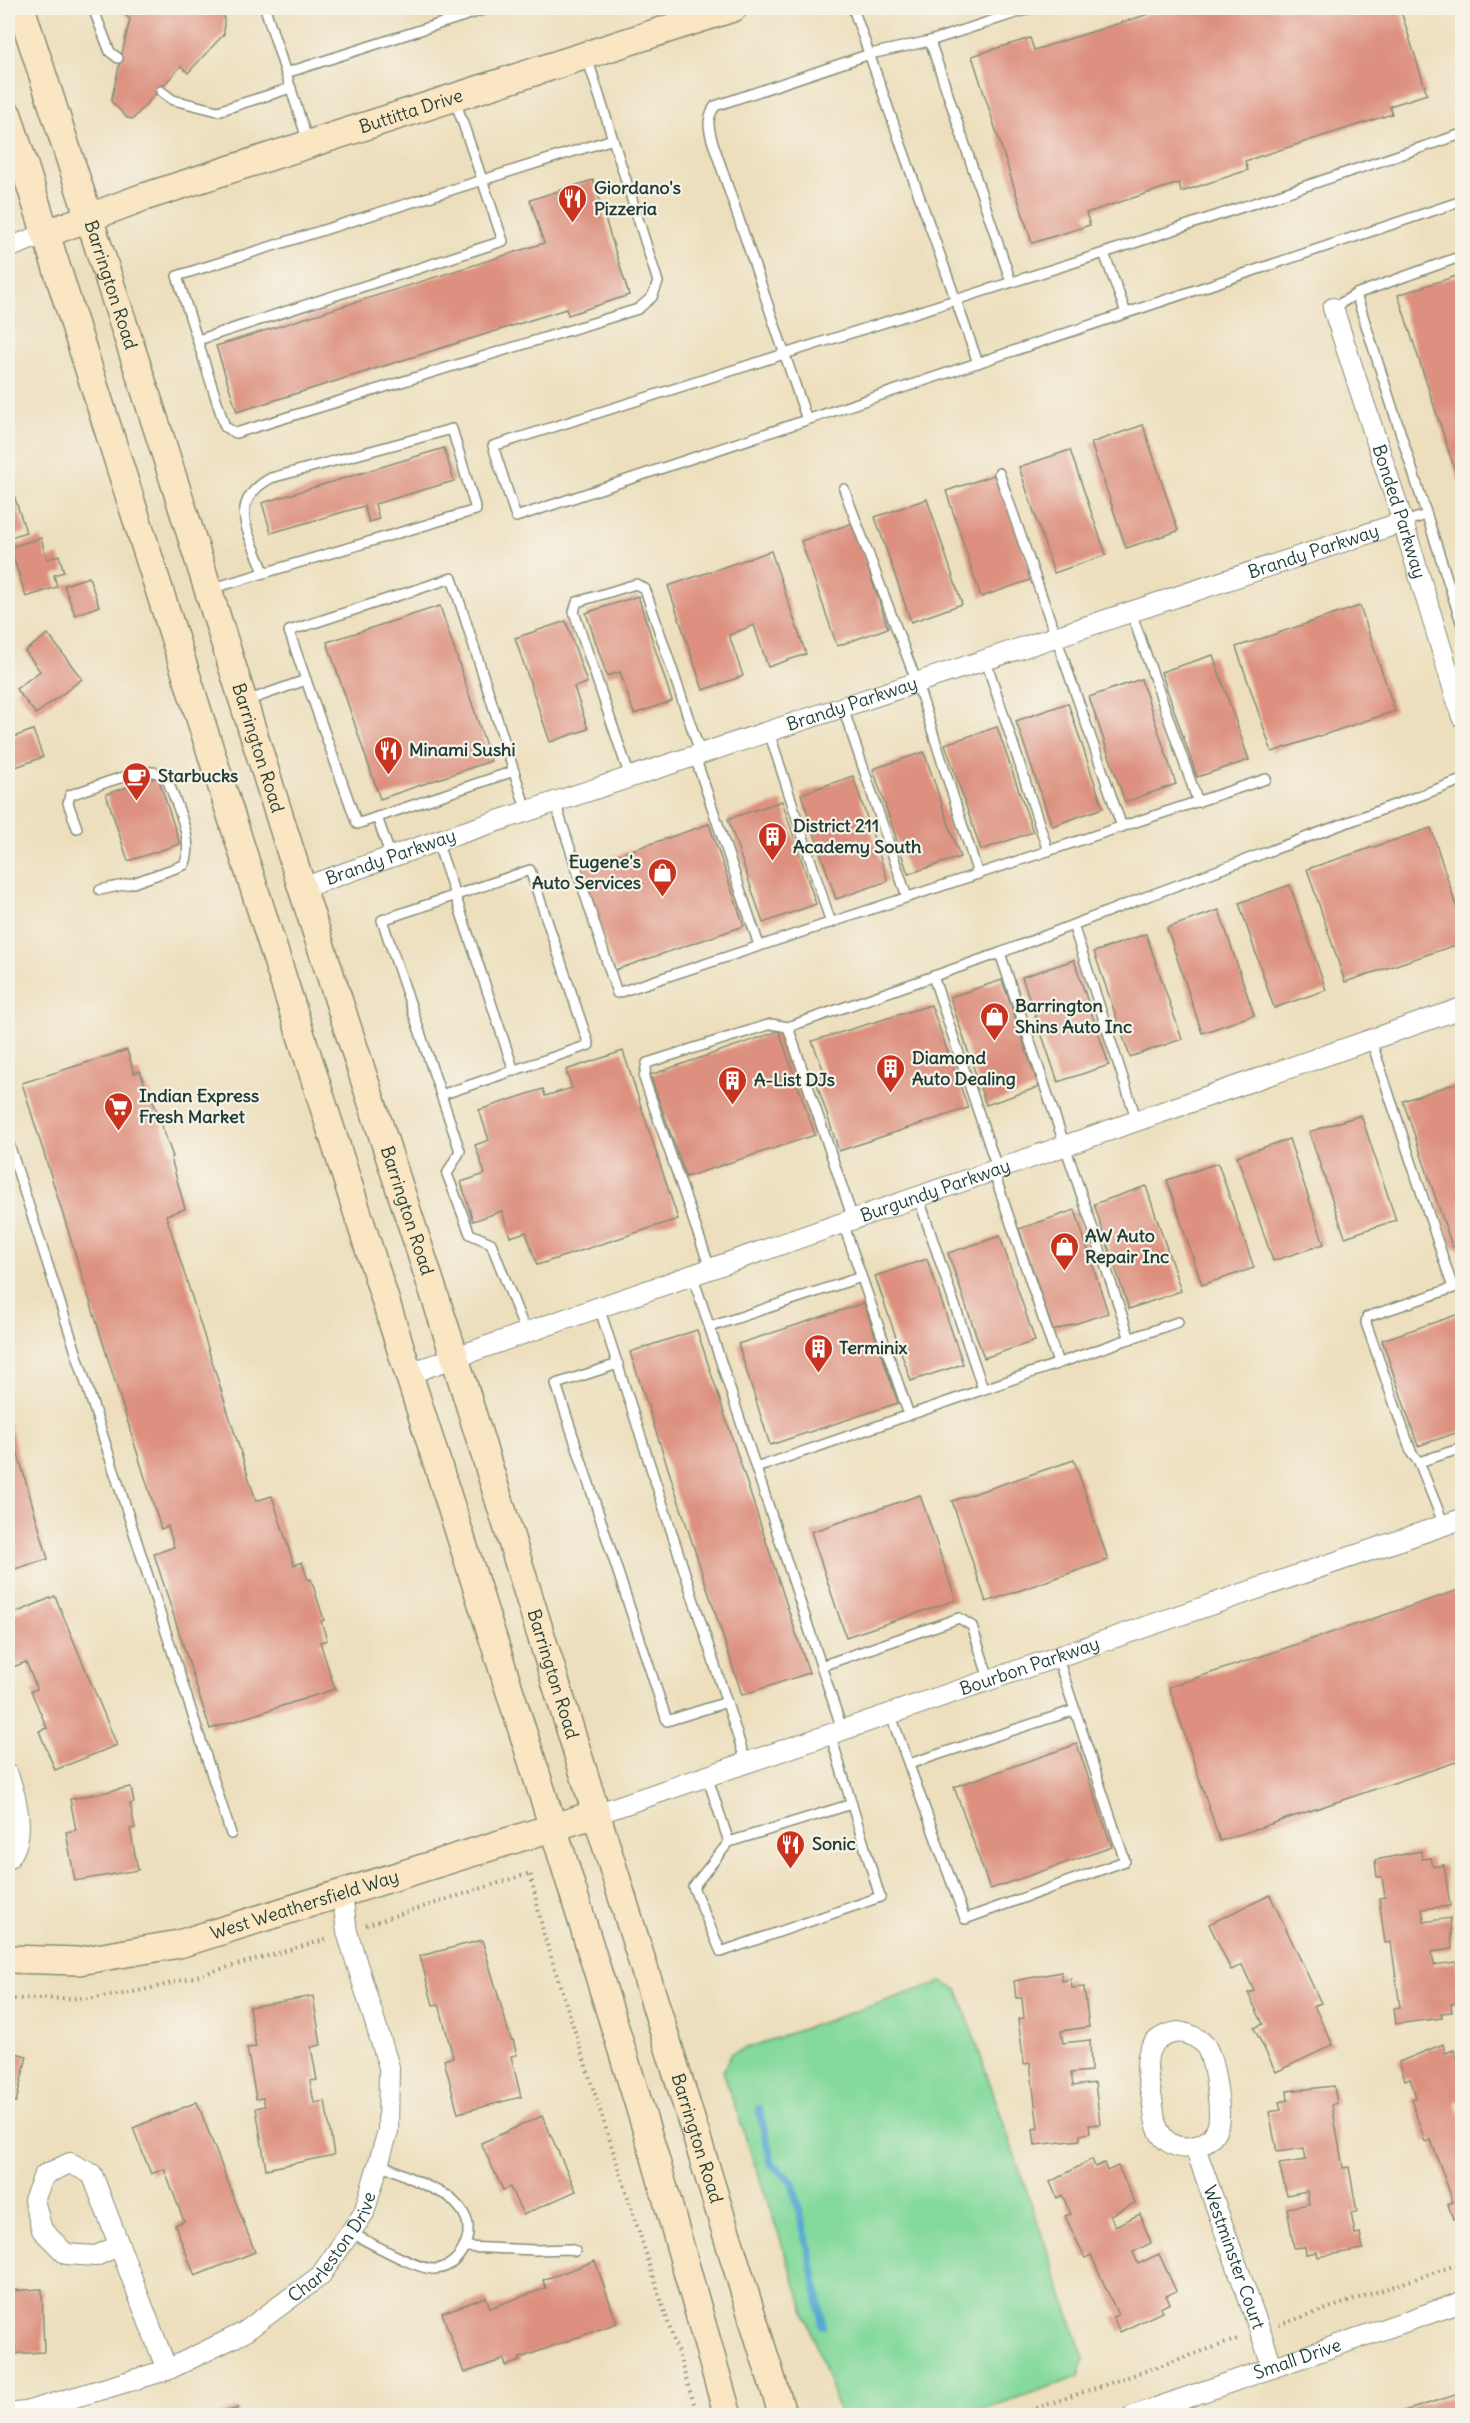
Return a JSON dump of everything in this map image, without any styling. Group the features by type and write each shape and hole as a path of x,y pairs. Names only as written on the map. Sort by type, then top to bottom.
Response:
{"main road":[{"name":"Barrington Road","path":"21,8 209,589 302,888 455,1358 783,2415"},
{"name":"Buttitta Drive","path":"45,234 141,198 733,8"},
{"path":"8,115 553,1827 654,2154 728,2415"},
{"name":"West Weathersfield Way","path":"8,1959 79,1961 179,1944 596,1814"}],"street":[{"path":"8,248 45,234"},
{"name":"Bonded Parkway","path":"1333,308 1403,522 1462,717"},
{"name":"Brandy Parkway","path":"302,888 437,841 1403,522"},
{"name":"Burgundy Parkway","path":"410,1373 1462,1008"},
{"name":"Bourbon Parkway","path":"596,1814 1462,1519"},
{"path":"8,1775 12,1786 18,1841 8,1859"},
{"name":"Charleston Drive","path":"8,2414 25,2412 167,2370 243,2333 320,2276 364,2213 388,2131 389,2067 347,1932 342,1893"},
{"path":"1168,2034 1189,2034 1206,2047 1210,2056 1220,2116 1213,2136 1205,2143 1195,2147 1184,2148 1173,2145 1158,2130 1146,2057 1158,2039 1168,2034"},
{"name":"Westminster Court","path":"1195,2147 1273,2368"},
{"path":"118,2246 96,2256 66,2254 42,2230 34,2200 44,2175 70,2163 92,2174 167,2370"},
{"name":"Small Drive","path":"1133,2415 1462,2302"}],"lane":[{"path":"93,8 110,52 118,58"},
{"path":"265,8 309,144"},
{"path":"286,73 489,8"},
{"path":"853,8 978,363"},
{"path":"807,420 712,140 708,126 709,115 715,106 870,54 930,41 1031,8"},
{"path":"930,41 1011,282"},
{"path":"586,55 613,139 658,282 652,297 638,309 236,433 225,427 177,276 613,139"},
{"path":"161,91 173,100 218,111 291,88"},
{"path":"198,340 503,241 454,97"},
{"path":"1462,134 1104,253 493,446 516,517 1462,201"},
{"path":"1104,253 1126,313"},
{"path":"1333,308 1356,294 1462,256"},
{"path":"1356,294 1462,625"},
{"path":"209,589 476,510 452,429 271,478 256,486 243,507 245,520 264,572"},
{"path":"999,473 1054,638 1122,827"},
{"path":"844,489 917,683 978,874"},
{"path":"1403,522 1427,515"},
{"path":"514,771 357,824 290,632 452,578 514,771 527,812"},
{"path":"630,777 574,612 577,602 636,584 645,589 759,945"},
{"path":"1131,612 1198,802"},
{"path":"986,661 1048,851"},
{"path":"243,701 306,680"},
{"path":"843,708 907,897"},
{"path":"769,732 831,922"},
{"path":"77,828 68,804 70,795 145,772 162,775 168,781 188,839 190,855 184,865 133,883 100,890"},
{"path":"555,802 617,993 1266,779"},
{"path":"852,1804 729,1842 693,1887 721,1952 880,1897 852,1804 821,1666 710,1328 701,1271 644,1078 647,1063 771,1024 788,1027 1000,953 1462,780"},
{"path":"377,817 392,856"},
{"path":"437,841 457,895 514,1071"},
{"path":"441,1095 589,1045 530,870 382,920 441,1095 460,1151 447,1174 470,1233 491,1243 526,1333"},
{"path":"1073,925 1137,1121"},
{"path":"1000,953 1130,1339"},
{"path":"933,976 1058,1363"},
{"path":"788,1027 848,1221 861,1276 909,1415"},
{"path":"1371,1040 1458,1286 1367,1317 1366,1323 1412,1454 1419,1462 1444,1526"},
{"path":"8,1141 231,1834"},
{"path":"918,1196 983,1389"},
{"path":"710,1328 861,1276"},
{"path":"599,1307 746,1762"},
{"path":"756,1468 1178,1322"},
{"path":"618,1364 556,1383 667,1721 727,1702"},
{"path":"1419,1462 1462,1448"},
{"path":"821,1666 959,1618 972,1626 989,1679"},
{"path":"890,1713 965,1919 1125,1861 1057,1656"},
{"path":"909,1764 1075,1710"},
{"path":"707,1776 729,1842"},
{"path":"351,2233 420,2266 434,2270 458,2258 464,2247 468,2227 457,2204 448,2196 379,2163"},
{"path":"464,2247 570,2249 575,2251"}],"path":[{"path":"366,1925 530,1873 544,1935 698,2415"},
{"path":"8,1998 94,1998 124,1994 161,1986 329,1939"}],"green space":[{"path":"941,1982 958,1990 1084,2358 1079,2377 966,2415 840,2415 723,2071 732,2053"}],"building":[{"path":"124,8 216,8 224,15 224,34 188,73 181,66 133,119 127,118 111,101 130,19 121,11"},
{"path":"1168,8 1400,8 1427,94 1390,106 1392,114 1245,161 1248,170 1181,192 1179,183 1086,213 1090,225 1032,243 972,56 1030,38 1034,50"},
{"path":"593,180 629,295 568,315 566,309 237,412 216,346 544,243 530,200"},
{"path":"1462,274 1462,492 1398,295"},
{"path":"1143,425 1178,531 1126,548 1091,443"},
{"path":"444,448 454,481 375,504 379,519 369,522 364,506 271,533 262,503"},
{"path":"1070,450 1106,555 1054,573 1019,467"},
{"path":"997,474 1033,579 981,597 946,491"},
{"path":"12,489 26,532 8,538 8,491"},
{"path":"927,499 962,604 911,622 875,517"},
{"path":"853,523 888,628 837,646 801,541"},
{"path":"41,538 47,559 59,555 64,572 54,575 57,587 26,597 10,547"},
{"path":"771,551 806,654 768,667 754,625 729,635 743,676 703,690 668,586"},
{"path":"89,577 99,606 75,615 64,585"},
{"path":"638,596 672,701 634,714 620,672 607,676 586,613"},
{"path":"440,606 491,761 380,799 327,642"},
{"path":"1360,606 1395,711 1272,752 1236,647"},
{"path":"566,621 587,683 574,687 588,729 550,742 515,638"},
{"path":"48,634 82,679 36,714 16,689 40,671 25,651"},
{"path":"1213,655 1249,760 1197,777 1161,672"},
{"path":"1141,679 1176,784 1125,802 1089,697"},
{"path":"1068,703 1103,808 1052,826 1016,721"},
{"path":"997,727 1033,832 981,850 945,744"},
{"path":"33,730 43,757 13,768 8,753 8,739"},
{"path":"924,752 960,857 908,874 873,769"},
{"path":"853,776 888,881 836,899 801,794"},
{"path":"158,777 180,844 128,861 106,794"},
{"name":"District 211 Academy South","path":"782,801 816,904 763,923 728,819"},
{"name":"Eugene's Auto Services","path":"709,824 744,926 615,970 579,868"},
{"path":"1431,828 1462,924 1462,943 1345,982 1307,869"},
{"path":"1290,885 1326,990 1274,1008 1239,903"},
{"path":"1219,910 1254,1015 1202,1033 1167,928"},
{"path":"1146,934 1182,1039 1130,1057 1094,952"},
{"path":"1074,960 1109,1065 1058,1082 1022,977"},
{"name":"Barrington Shins Auto Inc","path":"1002,980 1039,1087 986,1105 950,997"},
{"name":"Diamond Auto Dealing","path":"931,1005 968,1108 839,1151 815,1078 825,1074 812,1041"},
{"name":"A-List DJs","path":"779,1031 815,1135 686,1177 650,1075"},
{"path":"127,1050 134,1073 140,1071 146,1088 148,1087 173,1157 171,1158 185,1209 166,1215 256,1501 272,1496 294,1565 302,1562 308,1580 311,1579 324,1620 321,1621 327,1640 320,1642 335,1689 210,1729 154,1554 174,1547 168,1526 161,1529 22,1083"},
{"path":"623,1051 678,1219 537,1265 526,1232 510,1237 502,1211 473,1221 461,1182 485,1174 475,1145 489,1140 479,1110 543,1089 545,1096 572,1088 566,1070"},
{"path":"1462,1081 1462,1249 1460,1250 1452,1246 1403,1101"},
{"path":"1361,1115 1396,1220 1345,1237 1309,1132"},
{"path":"1289,1139 1324,1244 1273,1261 1237,1156"},
{"path":"1218,1163 1254,1268 1202,1285 1167,1180"},
{"path":"1146,1186 1181,1291 1129,1309 1094,1204"},
{"name":"AW Auto Repair Inc","path":"1075,1210 1108,1313 1053,1331 1019,1229"},
{"path":"1000,1236 1035,1341 984,1358 948,1253"},
{"path":"927,1259 963,1364 911,1381 875,1276"},
{"name":"Terminix","path":"864,1303 898,1403 770,1445 738,1344"},
{"path":"1462,1313 1462,1431 1418,1446 1382,1340"},
{"path":"697,1330 809,1673 742,1695 630,1352"},
{"path":"8,1419 48,1559 8,1571"},
{"path":"1074,1460 1108,1560 986,1602 952,1501"},
{"path":"920,1495 956,1600 846,1637 811,1532"},
{"path":"1462,1589 1462,1760 1220,1841 1169,1687"},
{"path":"55,1596 117,1745 55,1770 39,1731 47,1728 31,1691 37,1689 26,1662 13,1667 8,1652 8,1616"},
{"path":"1077,1744 1112,1847 990,1889 954,1787"},
{"path":"131,1787 134,1803 130,1804 135,1828 130,1829 138,1870 75,1881 66,1832 76,1830 70,1799"},
{"path":"1421,1851 1422,1859 1431,1858 1433,1867 1444,1865 1450,1906 1422,1909 1424,1922 1450,1918 1452,1949 1432,1952 1434,1965 1456,1962 1462,2002 1451,2004 1452,2012 1441,2013 1442,2018 1396,2024 1394,2008 1400,2007 1391,1942 1385,1943 1379,1898 1385,1897 1382,1877 1377,1877 1375,1860"},
{"path":"1270,1895 1321,2003 1314,2006 1333,2045 1276,2072 1254,2028 1263,2024 1248,1993 1254,1991 1242,1965 1231,1970 1209,1924"},
{"path":"482,1940 517,2055 511,2056 521,2097 458,2113 444,2060 453,2057 439,2004 433,2005 420,1956"},
{"path":"1061,1972 1062,1981 1071,1979 1072,1988 1084,1987 1089,2027 1061,2031 1063,2043 1090,2040 1091,2071 1071,2073 1073,2086 1095,2083 1100,2124 1089,2125 1090,2133 1080,2135 1080,2140 1035,2145 1033,2129 1038,2128 1030,2063 1024,2064 1018,2019 1024,2018 1022,1998 1016,1998 1014,1981"},
{"path":"313,1996 321,2045 311,2047 317,2080 310,2081 314,2103 325,2101 334,2155 266,2169 256,2108 265,2106 263,2098 256,2099 247,2048 256,2047 249,2007"},
{"path":"1443,2044 1445,2053 1454,2050 1457,2058 1462,2056 1462,2099 1455,2102 1459,2114 1462,2112 1462,2216 1453,2219 1448,2204 1453,2202 1431,2140 1425,2142 1411,2099 1416,2097 1410,2078 1405,2080 1399,2062"},
{"path":"8,2051 27,2056 16,2102 8,2100"},
{"path":"1334,2086 1337,2103 1332,2105 1343,2168 1349,2167 1357,2212 1351,2213 1355,2234 1360,2233 1363,2249 1318,2257 1317,2252 1306,2254 1305,2247 1294,2248 1287,2208 1309,2204 1307,2191 1287,2195 1279,2164 1306,2160 1304,2148 1277,2152 1269,2112 1281,2110 1279,2102 1288,2100 1287,2091"},
{"path":"197,2102 255,2252 195,2276 175,2225 184,2221 164,2169 151,2174 133,2128"},
{"path":"542,2116 576,2191 523,2215 510,2187 503,2190 481,2143"},
{"path":"1092,2159 1095,2167 1104,2163 1107,2171 1118,2166 1135,2203 1110,2215 1115,2226 1140,2214 1151,2243 1133,2252 1138,2264 1159,2254 1176,2291 1166,2296 1170,2303 1160,2308 1162,2312 1120,2332 1113,2317 1118,2315 1091,2255 1085,2258 1065,2216 1071,2214 1062,2195 1057,2198 1050,2182"},
{"path":"595,2261 617,2323 520,2358 520,2361 506,2366 504,2359 464,2373 442,2313 486,2297 490,2308 546,2288 543,2280"},
{"path":"42,2289 44,2352 8,2354 8,2291"},
{"path":"1462,2393 1462,2416 1391,2416 1391,2415"},
{"path":"238,2408 241,2416 215,2416 215,2415"}],"waterway":[{"path":"759,2109 772,2164 792,2182 810,2254 823,2325"}],"place":[{"name":"Giordano's Pizzeria","path":"573,224"},
{"name":"Minami Sushi","path":"388,776"},
{"name":"Starbucks","path":"137,802"},
{"name":"District 211 Academy South","path":"772,862"},
{"name":"Eugene's Auto Services","path":"662,898"},
{"name":"Barrington Shins Auto Inc","path":"994,1042"},
{"name":"Diamond Auto Dealing","path":"891,1094"},
{"name":"A-List DJs","path":"733,1106"},
{"name":"Indian Express Fresh Market","path":"118,1132"},
{"name":"AW Auto Repair Inc","path":"1064,1272"},
{"name":"Terminix","path":"818,1374"},
{"name":"Sonic","path":"791,1870"}]}
